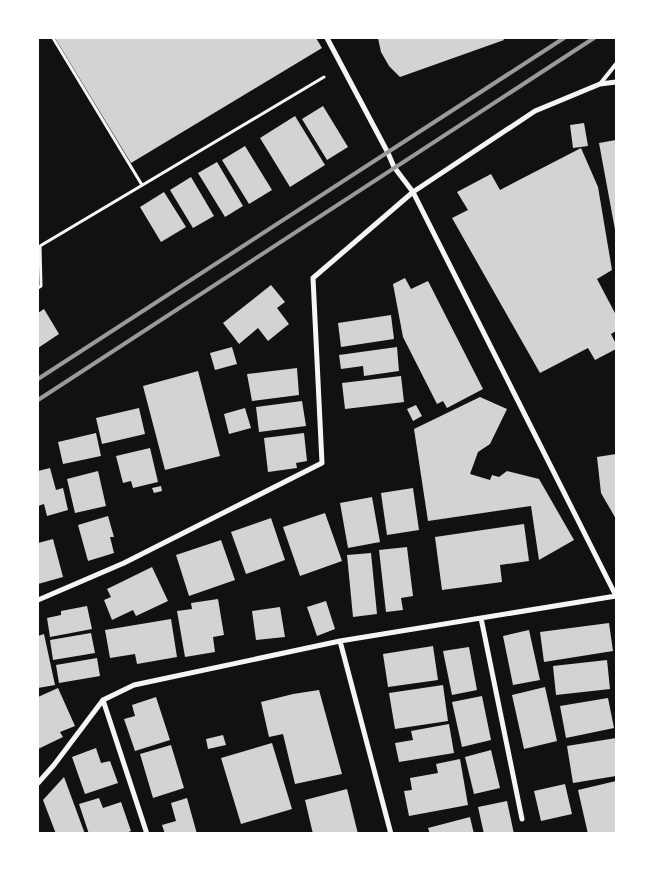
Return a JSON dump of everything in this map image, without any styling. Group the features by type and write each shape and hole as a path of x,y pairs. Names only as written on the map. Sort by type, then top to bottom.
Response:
{"street":[{"path":"38,783 54,766 104,700 134,685 340,641 616,596 412,192 394,167 384,144 327,38"},
{"path":"38,600 124,563 322,463 313,278 412,192 535,111 600,84 616,82"},
{"path":"481,618 522,819"},
{"path":"340,641 391,834"},
{"path":"104,700 147,834"}],"lane":[{"path":"600,84 616,64"}],"path":[{"path":"53,38 142,185"},
{"path":"38,288 41,286 40,246 326,76"}],"building":[{"path":"55,38 316,38 322,48 131,163"},
{"path":"378,38 503,38 504,40 400,77 389,66 381,52"},
{"path":"323,106 348,147 327,160 302,119"},
{"path":"295,116 325,165 290,187 260,138"},
{"path":"584,123 588,146 573,148 570,125"},
{"path":"616,140 616,235 599,143"},
{"path":"245,146 272,190 249,204 222,160"},
{"path":"581,148 598,187 612,270 597,279 616,315 616,331 611,334 616,344 616,349 595,360 588,348 540,373 452,218 468,210 457,192 491,174 500,190"},
{"path":"217,162 243,206 225,217 198,173"},
{"path":"191,177 214,216 193,228 170,190"},
{"path":"164,192 186,227 161,242 140,207"},
{"path":"405,278 411,289 428,281 483,389 447,408 443,401 437,404 403,337 393,284"},
{"path":"271,285 285,302 277,308 289,324 268,341 258,328 239,344 223,323"},
{"path":"44,309 59,334 38,348 38,313"},
{"path":"391,315 394,339 341,347 338,323"},
{"path":"232,347 237,364 215,370 210,353"},
{"path":"397,347 399,371 364,376 363,366 341,369 339,355"},
{"path":"297,368 299,395 252,401 247,374"},
{"path":"198,371 220,456 165,470 143,386"},
{"path":"401,376 404,402 345,409 342,383"},
{"path":"480,397 507,409 490,444 478,452 470,474 490,480 492,475 499,477 507,471 539,479 574,540 539,560 531,506 428,521 414,429"},
{"path":"302,401 306,426 259,432 256,407"},
{"path":"416,405 422,416 413,421 407,409"},
{"path":"139,408 145,434 102,444 96,418"},
{"path":"245,408 251,428 229,434 224,414"},
{"path":"96,433 101,456 63,464 58,442"},
{"path":"304,433 307,461 296,463 297,468 268,472 264,438"},
{"path":"150,448 158,482 133,488 131,481 123,483 116,456"},
{"path":"616,454 616,519 601,493 597,457"},
{"path":"50,468 56,490 63,488 68,510 47,516 44,504 38,506 38,471"},
{"path":"98,471 106,506 75,513 67,479"},
{"path":"161,486 162,491 154,493 152,488"},
{"path":"413,488 419,530 387,535 381,493"},
{"path":"372,497 380,542 348,548 340,503"},
{"path":"325,513 342,561 300,576 283,527"},
{"path":"108,516 114,537 110,537 114,553 88,561 78,525"},
{"path":"271,518 285,560 246,574 231,532"},
{"path":"524,524 529,561 500,565 502,582 442,590 435,537"},
{"path":"53,539 63,577 38,584 38,543"},
{"path":"221,540 235,580 189,596 176,555"},
{"path":"407,547 413,596 401,598 403,610 386,612 379,550"},
{"path":"371,553 377,614 353,617 347,555"},
{"path":"152,567 168,601 136,616 133,610 112,620 104,600 111,597 107,589"},
{"path":"218,599 224,635 213,637 215,652 185,657 177,611 192,609 191,603"},
{"path":"326,601 335,629 317,636 307,607"},
{"path":"87,606 92,629 50,637 47,618 61,615 61,611"},
{"path":"280,607 285,637 256,640 252,611"},
{"path":"171,619 177,657 137,664 135,654 110,658 105,630"},
{"path":"609,623 613,651 544,662 540,632"},
{"path":"529,630 540,680 513,685 503,636"},
{"path":"91,633 95,653 53,660 50,640"},
{"path":"44,634 55,685 38,688 38,636"},
{"path":"433,646 438,680 388,687 383,654"},
{"path":"469,647 477,690 452,695 443,651"},
{"path":"97,658 100,676 59,683 56,665"},
{"path":"607,660 610,689 556,695 553,666"},
{"path":"443,685 448,721 395,729 389,693"},
{"path":"545,687 557,741 524,749 512,695"},
{"path":"58,688 75,726 60,732 63,737 38,749 38,697"},
{"path":"319,690 342,774 295,784 283,734 269,737 261,702"},
{"path":"482,696 491,740 462,747 452,702"},
{"path":"156,697 170,740 135,751 124,719 135,716 132,705"},
{"path":"608,698 614,728 566,738 560,706"},
{"path":"449,724 454,753 399,762 395,743 413,740 411,731"},
{"path":"223,735 226,745 208,749 206,739"},
{"path":"616,738 616,776 573,783 567,746"},
{"path":"272,743 292,809 241,824 221,758"},
{"path":"171,745 184,788 153,798 140,754"},
{"path":"96,748 101,763 110,761 118,783 85,794 72,757"},
{"path":"491,750 500,788 474,794 465,757"},
{"path":"460,759 468,805 409,816 404,791 412,790 410,778 438,773 436,764"},
{"path":"64,777 85,834 56,834 43,800"},
{"path":"616,781 616,834 588,834 578,790"},
{"path":"565,784 572,814 541,821 534,791"},
{"path":"347,789 358,834 313,834 305,800"},
{"path":"99,798 103,808 121,802 131,831 123,834 89,834 79,804"},
{"path":"187,798 197,834 165,834 162,825 176,821 171,803"},
{"path":"507,801 514,834 484,834 478,807"},
{"path":"470,817 474,834 430,834 428,828"}],"railway":[{"path":"38,379 564,38"},
{"path":"38,400 594,38"}]}
